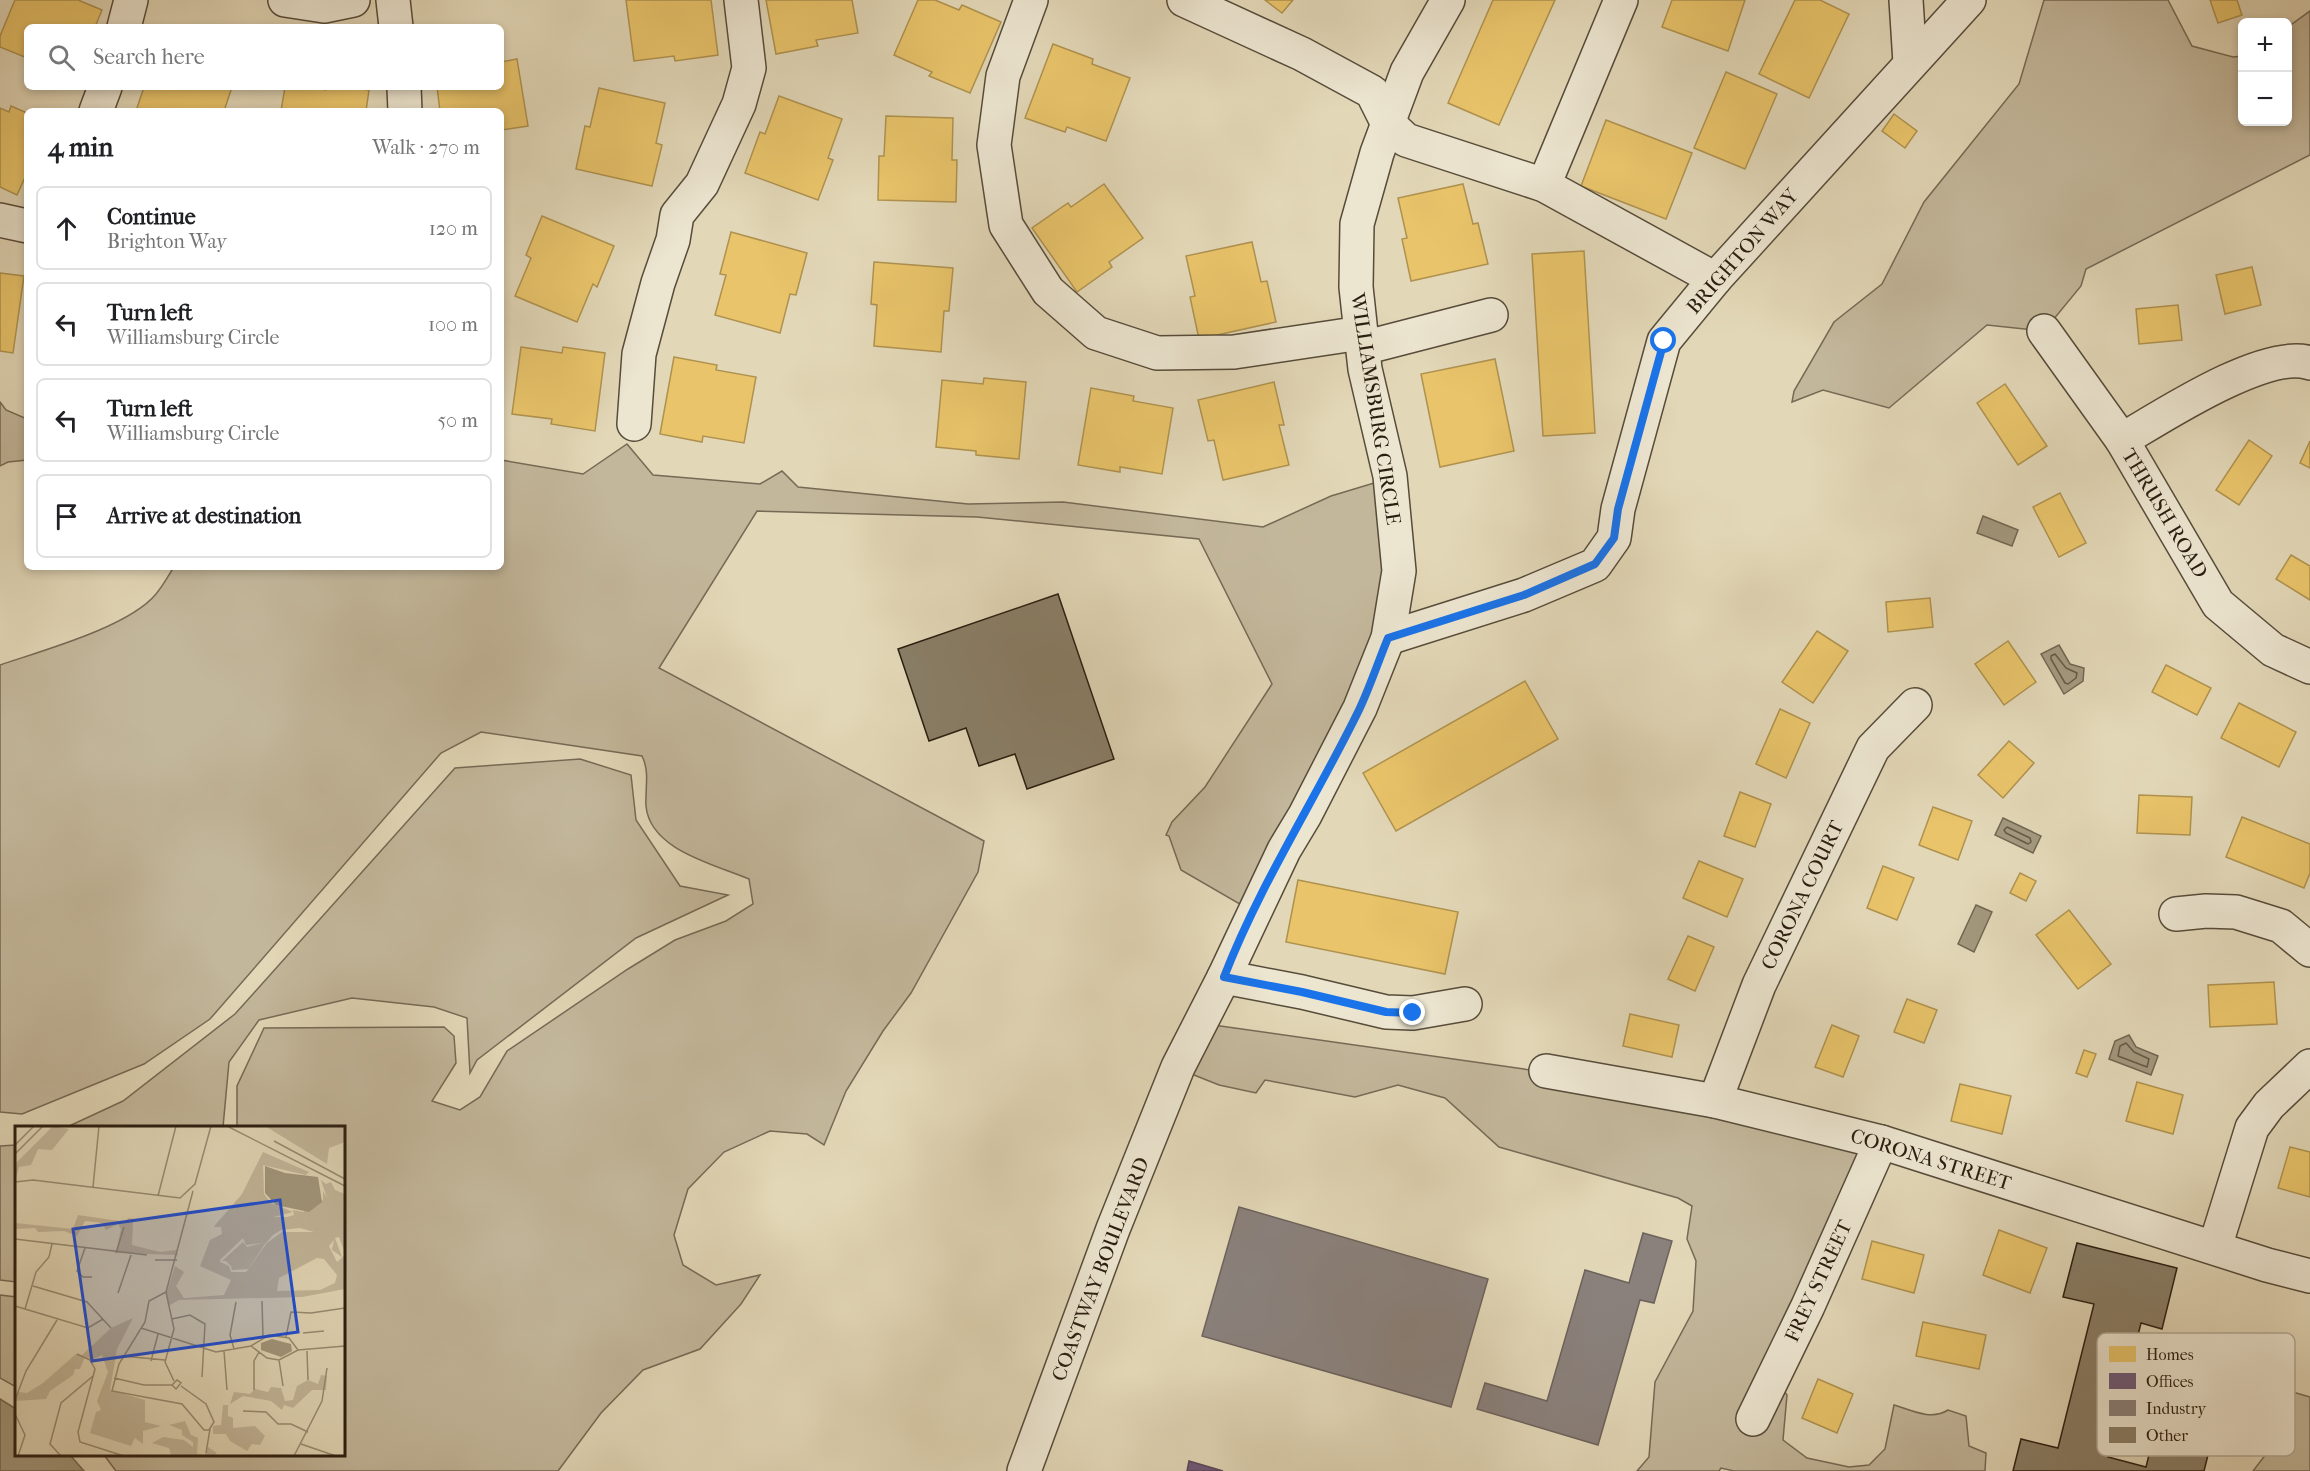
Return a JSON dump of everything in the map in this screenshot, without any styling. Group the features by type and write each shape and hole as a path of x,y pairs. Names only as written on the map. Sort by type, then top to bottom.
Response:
{"street":[{"path":"125,24 131,0"},
{"path":"285,0 324,6 353,0"},
{"path":"393,0 396,24"},
{"path":"634,424 639,354 658,283 673,240 677,214 702,184 739,104 749,68 741,0"},
{"path":"1031,0 1003,76 994,145 1006,225 1048,291 1096,333 1157,353 1234,352 1362,341 1491,315"},
{"path":"1184,0 1302,54 1371,92 1387,122 1407,140 1544,185 1715,279"},
{"name":"WILLIAMSBURG CIRCLE","path":"1178,1067 1224,977 1284,850 1360,708 1388,638 1399,571 1390,476 1362,341 1356,286 1358,224 1387,122 1407,72 1448,0"},
{"path":"1544,185 1621,0"},
{"path":"1906,0 1910,63"},
{"name":"BRIGHTON WAY","path":"1388,638 1524,595 1595,564 1614,538 1618,509 1664,341 1715,279 1968,0"},
{"path":"97,108 104,90"},
{"path":"404,90 405,108"},
{"path":"0,220 24,225"},
{"name":"THRUSH ROAD","path":"2044,331 2122,440 2218,604 2273,650 2310,667"},
{"path":"2122,440 2214,386 2278,362 2304,361 2310,363"},
{"name":"CORONA COURT","path":"1715,1101 1759,985 1873,748 1915,705"},
{"path":"2176,914 2206,911 2236,912 2281,926 2310,950"},
{"path":"1224,977 1302,992 1386,1012 1413,1013 1465,1004"},
{"path":"2215,1248 2252,1128 2269,1105 2310,1066"},
{"name":"COASTWAY BOULEVARD","path":"1024,1471 1113,1229 1178,1067"},
{"name":"CORONA STREET","path":"1546,1071 1715,1101 1881,1142 2310,1276"},
{"name":"FREY STREET","path":"1753,1419 1808,1306 1881,1142"}],"shaded area":[{"path":"2044,0 2168,0 2192,46 2238,56 2238,126 2292,126 2292,24 2310,11 2310,155 2086,269 2081,286 2044,331 1987,325 1889,408 1823,390 1792,402 1794,391 1834,322 1882,284 1924,202 2019,84"},
{"path":"0,402 6,410 24,418 24,460 8,462 0,466"},
{"path":"627,444 653,475 760,484 782,471 798,487 968,504 1063,502 1263,527 1331,496 1384,480 1390,620 1250,910 1181,870 1169,836 1166,835 1172,822 1205,787 1272,684 1199,539 977,517 757,511 659,668 984,841 978,872 911,993 883,1031 846,1091 824,1145 807,1134 770,1131 724,1152 688,1189 674,1235 683,1265 716,1285 760,1275 741,1304 700,1349 643,1370 601,1413 558,1471 116,1471 105,1456 345,1456 345,1126 237,1125 237,1086 264,1028 444,1027 454,1036 456,1063 432,1101 460,1110 480,1097 507,1051 675,940 726,921 753,904 749,879 686,853 659,834 650,821 646,806 647,774 642,756 481,732 441,753 210,1019 144,1064 22,1114 0,1112 0,665 83,637 126,617 156,594 172,570 504,570 504,461 583,474"},
{"path":"580,759 631,775 636,820 680,886 728,895 636,938 477,1060 470,1073 467,1018 434,1007 352,998 259,1020 229,1062 223,1126 69,1126 123,1101 235,1014 455,768"},
{"path":"1199,1023 1524,1069 1876,1144 1776,1380 1787,1395 1783,1440 1807,1458 1849,1467 1869,1465 1885,1449 1894,1405 1928,1415 1948,1410 1966,1416 1969,1446 1986,1453 1985,1471 1734,1471 1721,1468 1719,1471 1637,1471 1649,1457 1655,1382 1693,1311 1696,1261 1687,1239 1692,1206 1678,1198 1499,1147 1445,1098 1398,1085 1355,1097 1265,1080 1256,1093 1219,1085 1179,1069"},
{"path":"15,1145 15,1282 0,1280 0,1146"},
{"path":"0,1295 15,1297 15,1386 0,1378"},
{"path":"2295,1393 2310,1397 2310,1471 2253,1471 2265,1456 2295,1456"}],"water":[{"path":"1983,516 2018,530 2012,546 1977,533"},
{"path":"2059,645 2070,664 2084,668 2083,681 2064,694 2041,654"},
{"path":"2003,818 2041,836 2033,853 1995,835"},
{"path":"1976,905 1992,912 1974,952 1958,944"},
{"path":"2129,1035 2136,1047 2158,1056 2151,1075 2109,1059 2115,1041"},
{"path":"0,1399 15,1408 15,1456 71,1456 84,1471 0,1471"}],"building: Homes":[{"path":"15,0 78,0 102,10 96,24 24,24 24,57 0,47 0,36"},
{"path":"626,0 711,0 718,55 675,61 674,56 634,61"},
{"path":"766,0 852,0 858,33 816,40 818,46 776,54"},
{"path":"918,0 935,0 959,10 962,5 1001,22 970,93 929,76 932,72 894,55"},
{"path":"1265,0 1293,0 1282,13"},
{"path":"1493,0 1555,0 1499,125 1448,103"},
{"path":"1672,0 1745,0 1728,51 1662,27"},
{"path":"1795,0 1820,0 1849,14 1809,98 1759,74"},
{"path":"2210,0 2237,0 2242,15 2218,23"},
{"path":"1053,44 1093,59 1092,64 1130,78 1106,141 1067,127 1065,132 1025,118"},
{"path":"517,59 528,126 504,130 504,108 440,108 437,90 504,90 504,61"},
{"path":"1726,72 1777,94 1745,169 1694,148"},
{"path":"599,88 665,103 656,143 662,145 652,186 576,169 585,126 590,127"},
{"path":"143,90 231,90 225,108 137,108"},
{"path":"284,90 369,90 366,108 282,108"},
{"path":"779,96 842,119 828,158 833,160 818,200 745,173 760,132 765,134"},
{"path":"11,106 24,112 24,180 17,195 0,187 0,108 9,112"},
{"path":"1894,114 1917,131 1905,148 1882,131"},
{"path":"886,116 953,118 952,160 957,160 956,202 878,200 879,156 884,156"},
{"path":"1606,120 1692,153 1666,219 1581,186"},
{"path":"1104,184 1143,238 1109,262 1112,267 1077,292 1032,228 1068,203 1071,207"},
{"path":"1463,184 1473,224 1478,223 1488,264 1411,281 1402,239 1407,238 1398,198"},
{"path":"542,216 614,246 597,287 593,284 577,322 515,296 531,258 526,255"},
{"path":"731,232 807,253 796,295 790,294 780,333 715,315 726,275 720,274"},
{"path":"1252,242 1261,282 1267,281 1276,322 1199,339 1190,297 1195,296 1186,256"},
{"path":"1584,251 1595,433 1543,436 1532,254"},
{"path":"874,262 953,268 949,311 944,311 941,352 874,346 877,305 871,304"},
{"path":"2252,267 2261,305 2225,314 2216,275"},
{"path":"0,273 24,276 13,353 0,351"},
{"path":"2178,305 2182,340 2139,344 2136,309"},
{"path":"521,347 562,353 563,347 605,353 595,431 551,424 552,419 512,414"},
{"path":"674,357 717,365 716,370 756,377 744,443 703,436 702,442 660,434"},
{"path":"1495,359 1514,451 1440,467 1421,374"},
{"path":"984,378 1026,382 1019,459 976,455 976,451 936,447 942,380 983,384"},
{"path":"1274,382 1284,425 1279,425 1289,465 1223,480 1214,440 1208,441 1198,400"},
{"path":"2005,384 2047,446 2018,465 1977,403"},
{"path":"1091,388 1134,396 1133,401 1173,408 1162,474 1120,467 1120,472 1078,465"},
{"path":"2249,440 2272,456 2239,505 2216,490"},
{"path":"2310,441 2310,468 2300,463"},
{"path":"2060,493 2086,543 2059,557 2033,507"},
{"path":"2291,555 2310,566 2310,600 2276,579"},
{"path":"1930,598 1933,627 1888,632 1886,602"},
{"path":"1817,631 1848,651 1813,703 1782,682"},
{"path":"2008,641 2036,682 2004,705 1975,664"},
{"path":"2166,665 2211,688 2197,715 2152,692"},
{"path":"1525,681 1558,739 1396,831 1363,773"},
{"path":"2239,703 2296,732 2279,767 2221,738"},
{"path":"1780,709 1810,723 1786,778 1756,764"},
{"path":"2009,741 2034,763 2003,798 1978,775"},
{"path":"1740,792 1771,804 1755,847 1724,836"},
{"path":"2139,795 2192,797 2190,835 2137,833"},
{"path":"1933,807 1972,821 1958,860 1919,845"},
{"path":"2242,817 2310,844 2310,873 2304,888 2226,857"},
{"path":"1699,861 1743,879 1727,917 1683,898"},
{"path":"1883,866 1914,878 1897,920 1867,908"},
{"path":"2020,873 2036,881 2026,901 2010,893"},
{"path":"1298,880 1458,912 1445,974 1286,942"},
{"path":"2069,910 2111,964 2078,989 2036,935"},
{"path":"1688,936 1714,947 1695,991 1668,979"},
{"path":"2274,982 2277,1024 2210,1027 2208,985"},
{"path":"1907,999 1937,1010 1924,1043 1894,1032"},
{"path":"1630,1014 1679,1025 1672,1057 1623,1046"},
{"path":"1832,1025 1859,1036 1843,1077 1815,1067"},
{"path":"2084,1050 2096,1054 2087,1077 2076,1073"},
{"path":"2137,1082 2183,1095 2173,1134 2126,1121"},
{"path":"1960,1084 2011,1096 2002,1134 1951,1121"},
{"path":"2290,1147 2310,1152 2310,1197 2278,1188"},
{"path":"1999,1230 2047,1248 2030,1293 1983,1275"},
{"path":"1872,1241 1924,1255 1914,1293 1862,1279"},
{"path":"1923,1322 1986,1335 1979,1369 1916,1356"},
{"path":"1818,1379 1853,1394 1837,1433 1802,1418"}],"building: Offices":[{"path":"1189,1461 1223,1471 1187,1471"}],"building: Industry":[{"path":"1239,1207 1488,1279 1451,1407 1202,1336"},
{"path":"1643,1233 1672,1241 1654,1303 1640,1300 1598,1445 1477,1409 1485,1383 1547,1401 1585,1270 1629,1283"}],"building: Other":[{"path":"1058,594 1114,759 1027,789 1015,754 979,766 966,728 929,741 898,649"},
{"path":"2077,1243 2177,1268 2162,1329 2141,1323 2139,1333 2097,1333 2097,1456 2108,1456 2146,1467 2149,1456 2208,1456 2204,1471 2013,1471 2021,1439 2058,1448 2094,1304 2063,1297"}],"route":[{"path":"1413,1013 1386,1012 1302,992 1224,977 1284,850 1360,708 1388,638 1524,595 1595,564 1614,538 1618,509 1664,341"}]}
